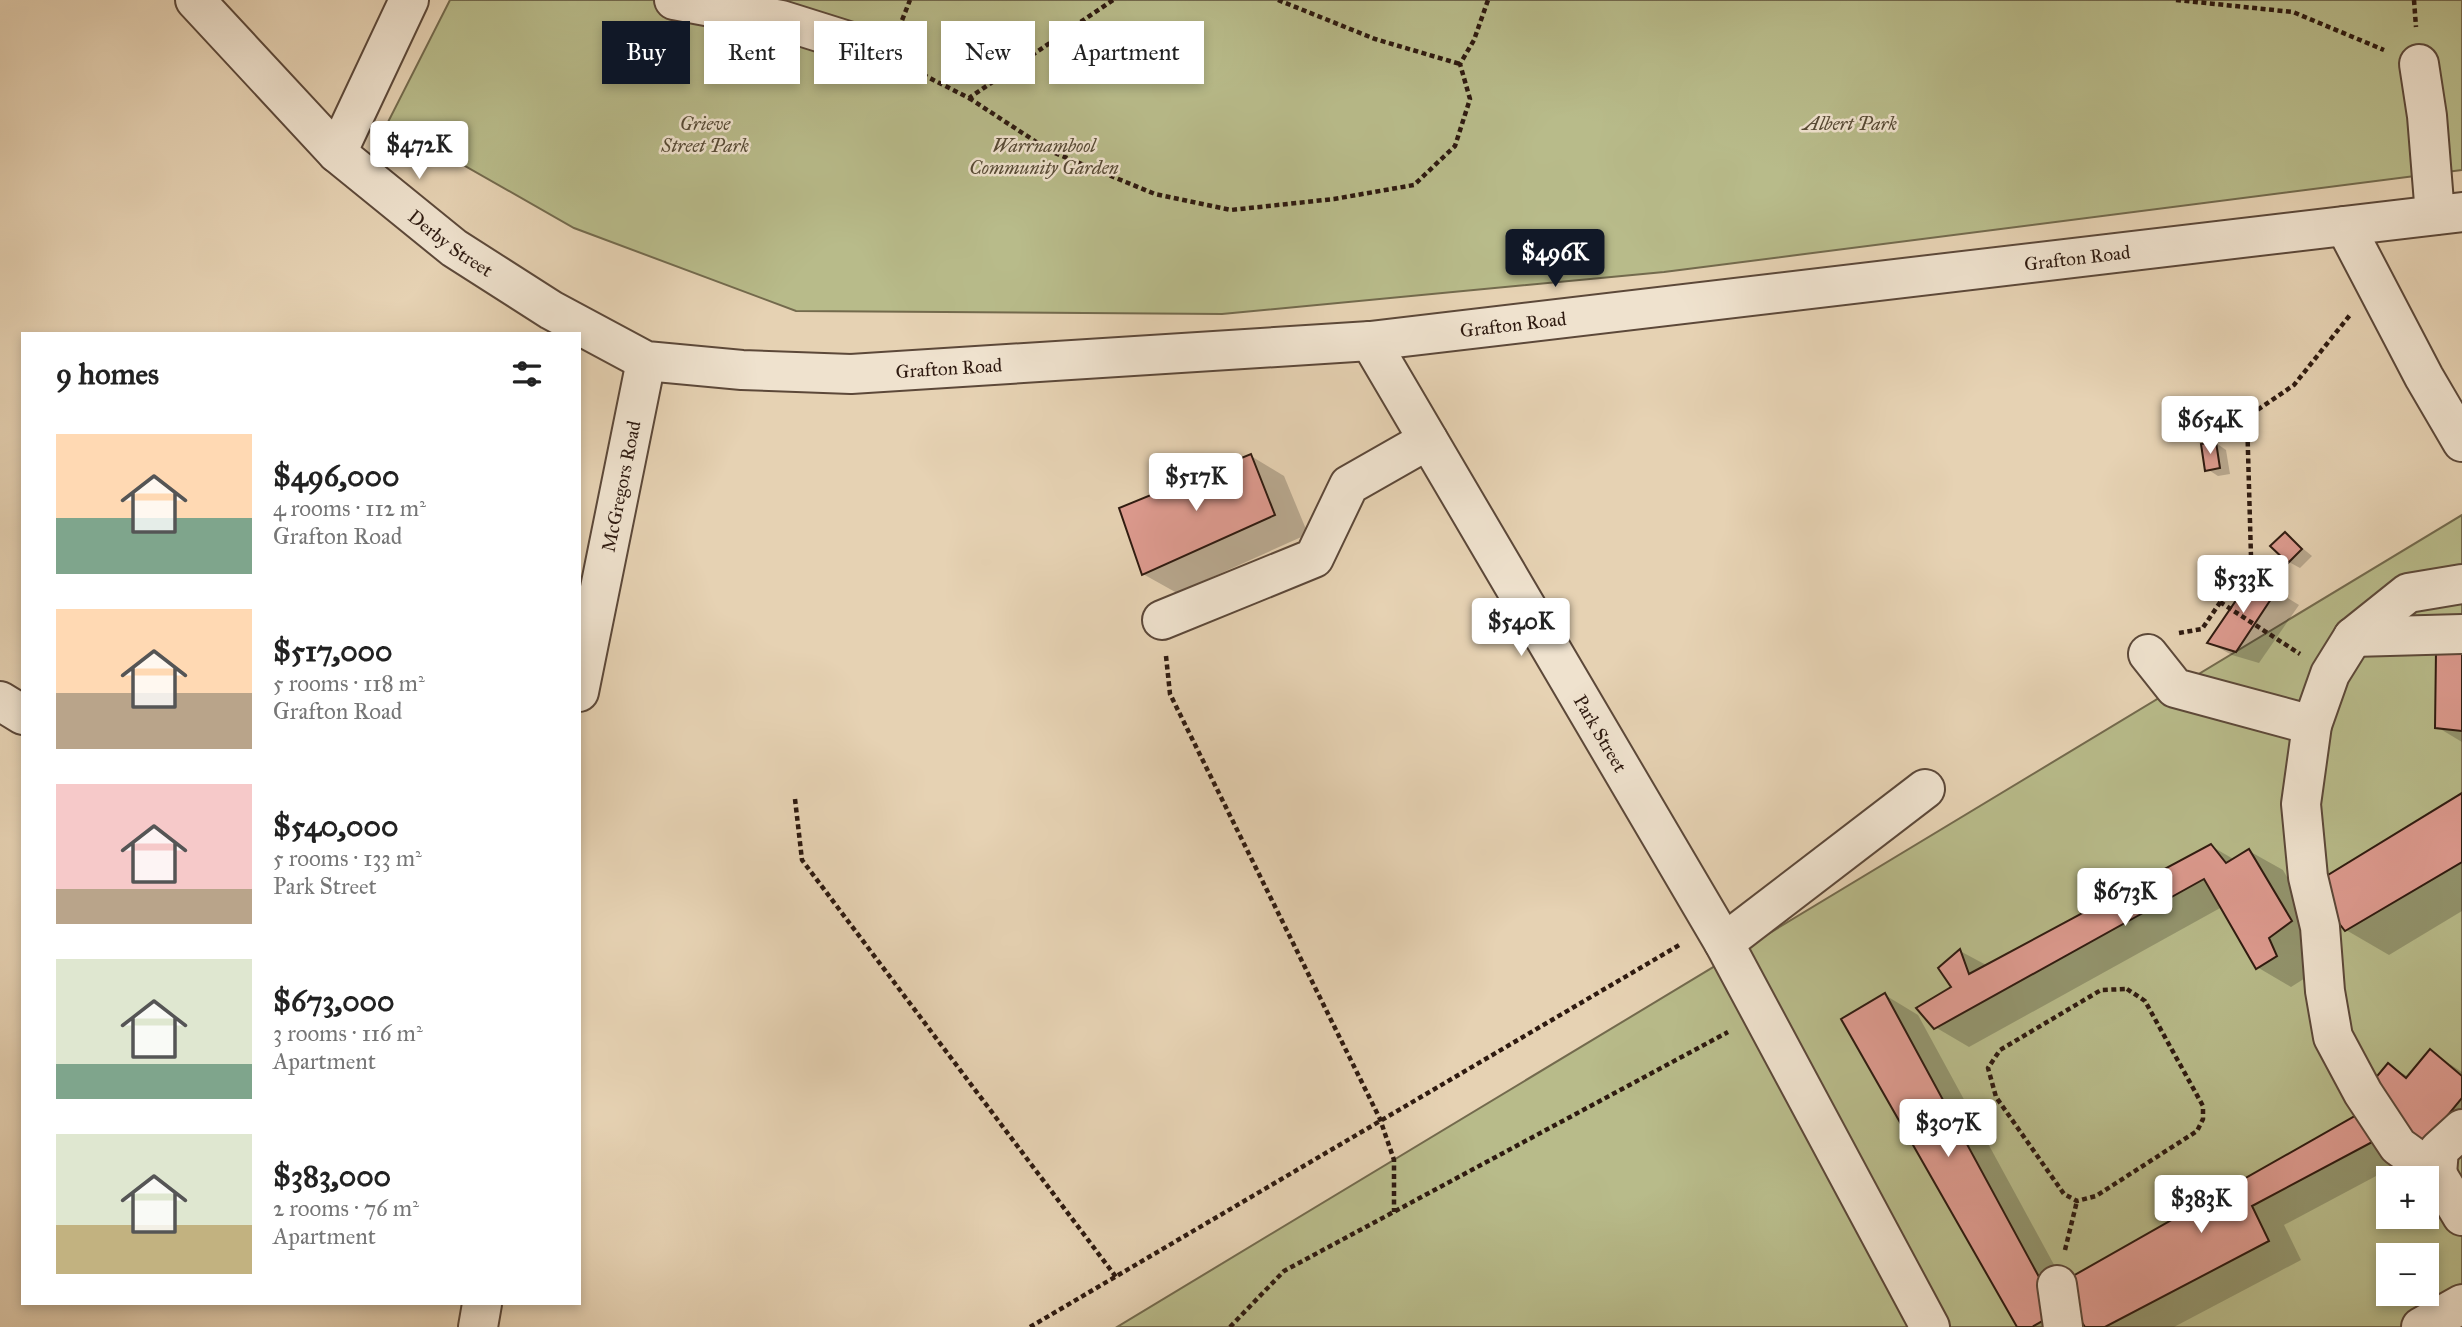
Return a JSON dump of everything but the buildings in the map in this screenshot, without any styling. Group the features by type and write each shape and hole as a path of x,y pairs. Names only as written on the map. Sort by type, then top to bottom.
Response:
{"street":[{"name":"Derby Street","path":"195,0 337,153 454,248 551,310 646,361"},
{"path":"337,153 410,0"},
{"path":"674,0 789,10 814,22"},
{"path":"2419,64 2427,116 2449,213"},
{"name":"Grafton Road","path":"646,361 742,370 852,374 1370,341 2449,213"},
{"path":"2345,226 2462,442"},
{"name":"Park Street","path":"1370,341 1719,934 1930,1327"},
{"name":"McGregors Road","path":"581,682 646,361"},
{"path":"1162,620 1314,558 1349,485 1428,440"},
{"path":"2426,1166 2398,1146 2363,1093 2333,1037 2325,991 2320,927 2308,877 2301,804 2312,725 2330,674 2353,636 2408,593 2458,583"},
{"path":"2353,636 2462,634"},
{"path":"2147,654 2175,688 2312,725"},
{"path":"0,701 21,714"},
{"path":"1719,934 1925,789"},
{"path":"2438,1166 2439,1150 2462,1129"},
{"path":"2439,1177 2462,1216"},
{"path":"2057,1284 2063,1327"},
{"path":"2421,1327 2462,1304"},
{"path":"478,1327 482,1305"}],"path":[{"path":"969,98 1113,0"},
{"path":"1278,0 1375,39 1460,64"},
{"path":"927,77 969,98 1050,151 1154,194 1231,211 1334,199 1415,185 1455,146 1469,99 1460,64 1474,40 1488,0"},
{"path":"2176,0 2293,12 2419,64"},
{"path":"2147,654 2159,637 2202,629 2251,557 2247,416 2294,384 2375,284"},
{"path":"2220,602 2330,674"},
{"path":"1162,620 1170,694 1380,1119 1394,1160 1394,1212"},
{"path":"795,799 802,860 1116,1277"},
{"path":"1032,1326 1380,1119 1719,934"},
{"path":"2127,989 2145,1001 2203,1106 2203,1119 2197,1131 2096,1196 2077,1201 2064,1194 1996,1097 1988,1068 2000,1050 2101,990 2127,989"},
{"path":"1230,1327 1283,1271 1762,1014"},
{"path":"2057,1284 2077,1201"}],"green space":[{"path":"450,0 2462,0 2462,170 1664,272 1222,314 796,311 574,228 388,122"},
{"path":"2462,515 2462,1327 1117,1327"}],"park label":[{"name":"Albert Park","path":"1850,123"},
{"name":"Grieve Street Park","path":"705,134"},
{"name":"Warrnambool Community Garden","path":"1044,156"}]}
